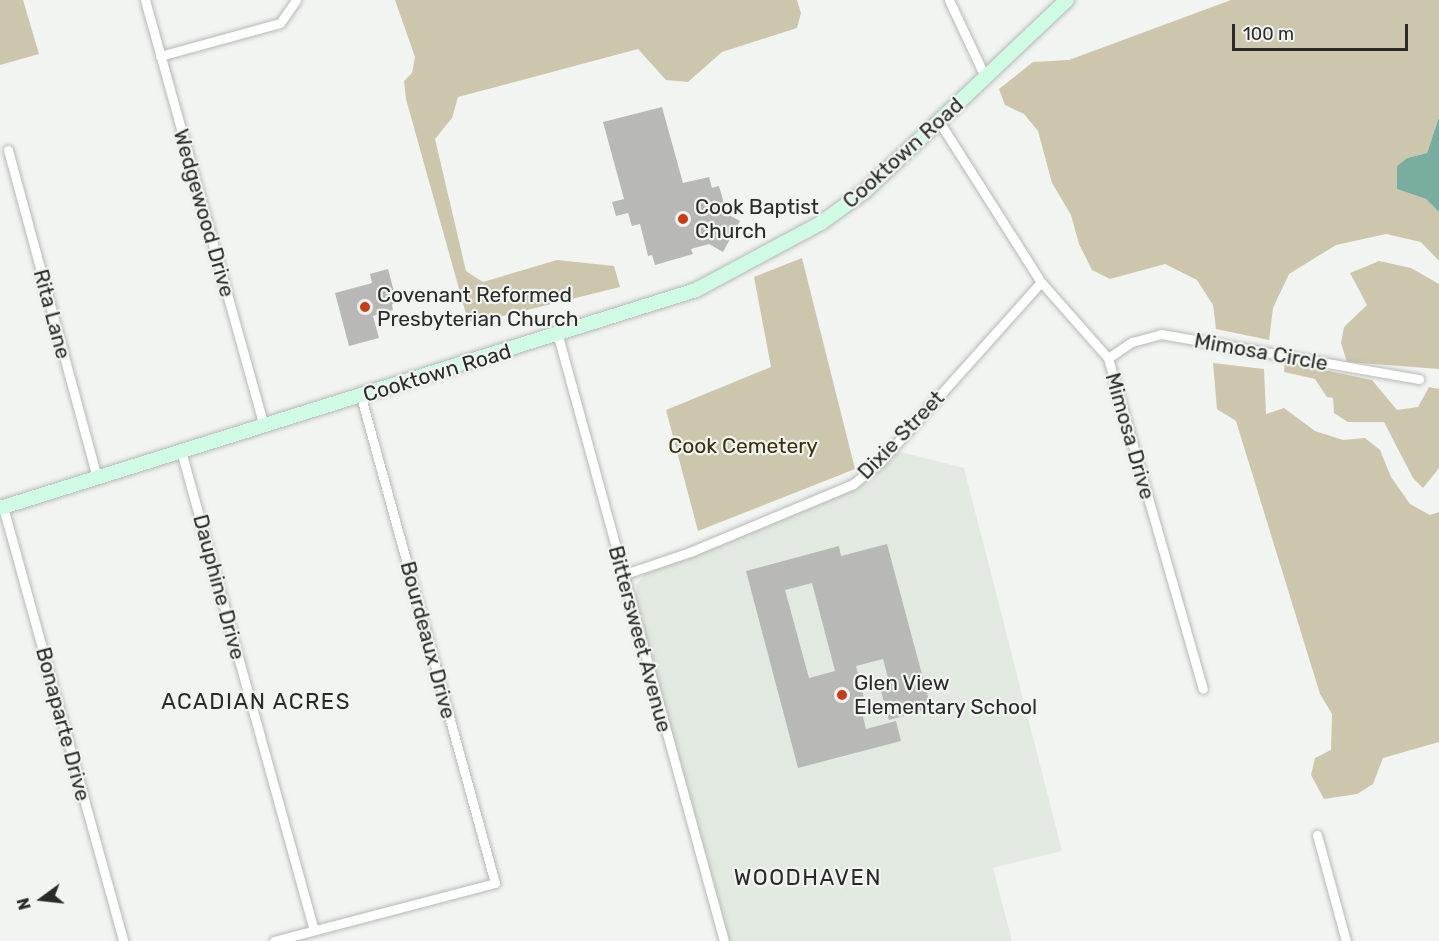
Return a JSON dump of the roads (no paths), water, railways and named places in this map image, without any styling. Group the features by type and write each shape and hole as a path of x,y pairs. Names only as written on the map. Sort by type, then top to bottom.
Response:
{"street":[{"name":"Wedgewood Drive","path":"145,0 264,426"},
{"path":"160,56 280,23 296,0"},
{"path":"949,0 985,77"},
{"name":"Cooktown Road","path":"1,508 558,336 687,294 751,264 821,223 865,191 940,123 1066,0"},
{"name":"Mimosa Drive","path":"940,123 1041,282 1107,358 1203,689"},
{"name":"Rita Lane","path":"8,150 97,478"},
{"name":"Dixie Street","path":"622,575 690,552 853,484 882,461 1041,282"},
{"name":"Mimosa Circle","path":"1107,358 1132,342 1161,334 1419,379"},
{"name":"Bittersweet Avenue","path":"558,336 724,941"},
{"name":"Bourdeaux Drive","path":"314,930 495,883 361,397"},
{"name":"Dauphine Drive","path":"182,451 314,930"},
{"name":"Bonaparte Drive","path":"1,508 123,941"},
{"path":"1317,835 1346,941"},
{"path":"274,941 314,930"}],"place":[{"name":"Cook Baptist Church","path":"683,219"},
{"name":"Covenant Reformed Presbyterian Church","path":"365,307"},
{"name":"Glen View Elementary School","path":"842,695"}],"district":[{"name":"ACADIAN ACRES","path":"256,702"},
{"name":"WOODHAVEN","path":"808,878"}],"park label":[{"name":"Cook Cemetery","path":"743,446"}]}
